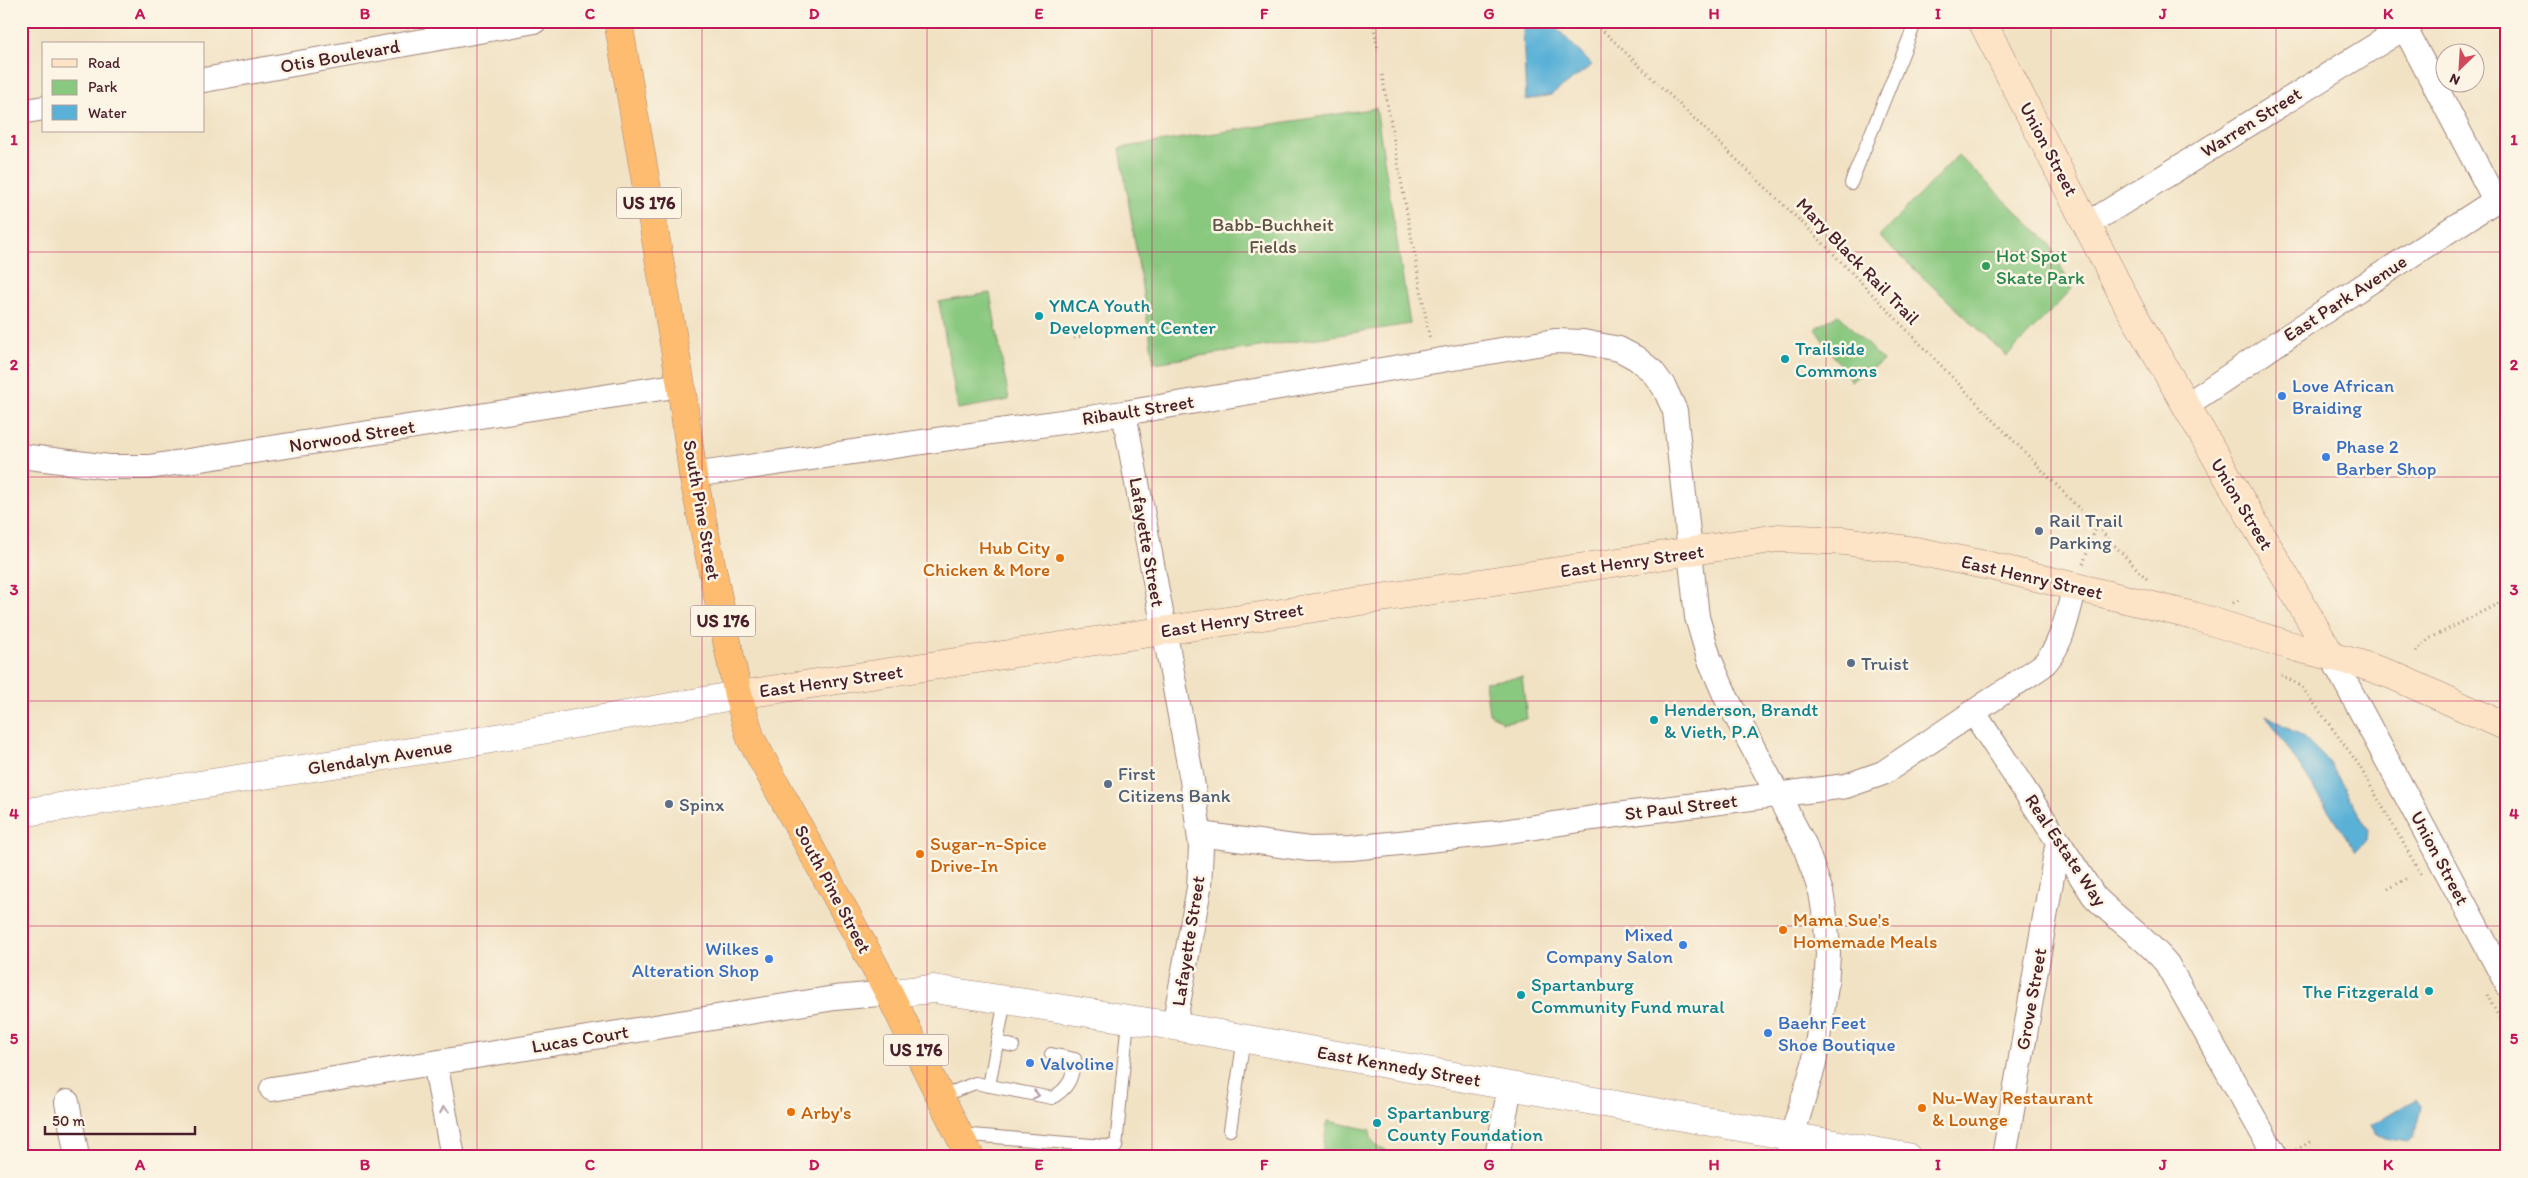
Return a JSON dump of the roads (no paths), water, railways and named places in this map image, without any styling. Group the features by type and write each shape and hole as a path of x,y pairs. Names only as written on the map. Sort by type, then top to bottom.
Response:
{"highway":[{"name":"South Pine Street","path":"618,21 681,385 693,475 738,695 751,739 889,993 964,1146"}],"main road":[{"name":"Union Street","path":"1982,21 2129,307 2332,657"},
{"name":"East Henry Street","path":"738,695 1778,538 1845,541 1916,551 2194,616 2392,675 2507,727"}],"street":[{"name":"Otis Boulevard","path":"205,80 535,21"},
{"name":"Warren Street","path":"2088,224 2407,23"},
{"path":"2407,23 2501,197"},
{"path":"21,112 42,108"},
{"name":"East Park Avenue","path":"2185,406 2336,303 2501,197"},
{"name":"Ribault Street","path":"693,475 1124,413 1555,341 1583,342 1619,349 1636,358 1652,371 1664,387 1675,411 1697,617 1709,658 1726,697 1778,794 1814,869 1826,923 1828,954 1814,1064 1790,1146"},
{"name":"Norwood Street","path":"21,456 109,467 150,467 681,385"},
{"name":"Lafayette Street","path":"1124,413 1163,631 1169,653 1200,834 1199,888 1174,1026"},
{"name":"St Paul Street","path":"1200,834 1309,849 1351,848 1496,833 1593,818 1846,786 1865,781 1883,773 1974,713 2052,657 2058,645 2075,587"},
{"name":"Union Street","path":"2332,657 2507,984"},
{"name":"Glendalyn Avenue","path":"21,813 474,742 738,695"},
{"name":"Real Estate Way","path":"1974,713 2094,896 2114,917 2150,945 2167,964 2283,1155"},
{"name":"Grove Street","path":"2004,1157 2058,841"},
{"name":"East Kennedy Street","path":"889,993 934,989 1174,1026 1510,1086 1790,1146 1907,1157"},
{"name":"Lucas Court","path":"272,1089 835,998 889,993"},
{"path":"435,1063 453,1157"},
{"path":"1498,1157 1510,1086"},
{"path":"66,1102 76,1157"}],"lane":[{"path":"1851,183 1916,21"},
{"path":"988,1086 1005,1000"},
{"path":"964,1146 1116,1147 1128,1019"},
{"path":"1230,1130 1244,1038"},
{"path":"997,1042 1013,1046"},
{"path":"940,1097 974,1084 1052,1098 1065,1090 1072,1079 1075,1059 1051,1054"}],"water":[{"path":"1533,21 1550,21 1592,65 1551,95 1526,100 1523,30"},
{"path":"2266,715 2306,739 2330,763 2368,830 2367,840 2356,852"},
{"path":"2416,1099 2421,1106 2414,1137 2408,1141 2376,1135 2371,1126"}],"place":[{"name":"Hot Spot Skate Park","path":"1986,266"},
{"name":"YMCA Youth Development Center","path":"1039,316"},
{"name":"Trailside Commons","path":"1785,359"},
{"name":"Love African Braiding","path":"2282,396"},
{"name":"Phase 2 Barber Shop","path":"2326,457"},
{"name":"Rail Trail Parking","path":"2039,531"},
{"name":"Hub City Chicken & More","path":"1060,558"},
{"name":"Truist","path":"1851,663"},
{"name":"Henderson, Brandt & Vieth, P.A","path":"1654,720"},
{"name":"First Citizens Bank","path":"1108,784"},
{"name":"Spinx","path":"669,804"},
{"name":"Sugar-n-Spice Drive-In","path":"920,854"},
{"name":"Mama Sue's Homemade Meals","path":"1783,930"},
{"name":"Mixed Company Salon","path":"1683,945"},
{"name":"Wilkes Alteration Shop","path":"769,959"},
{"name":"The Fitzgerald","path":"2429,991"},
{"name":"Spartanburg Community Fund mural","path":"1521,995"},
{"name":"Baehr Feet Shoe Boutique","path":"1768,1033"},
{"name":"Valvoline","path":"1030,1063"},
{"name":"Nu-Way Restaurant & Lounge","path":"1922,1108"},
{"name":"Arby's","path":"791,1112"},
{"name":"Spartanburg County Foundation","path":"1377,1123"}],"park label":[{"name":"Babb-Buchheit Fields","path":"1273,235"}]}
